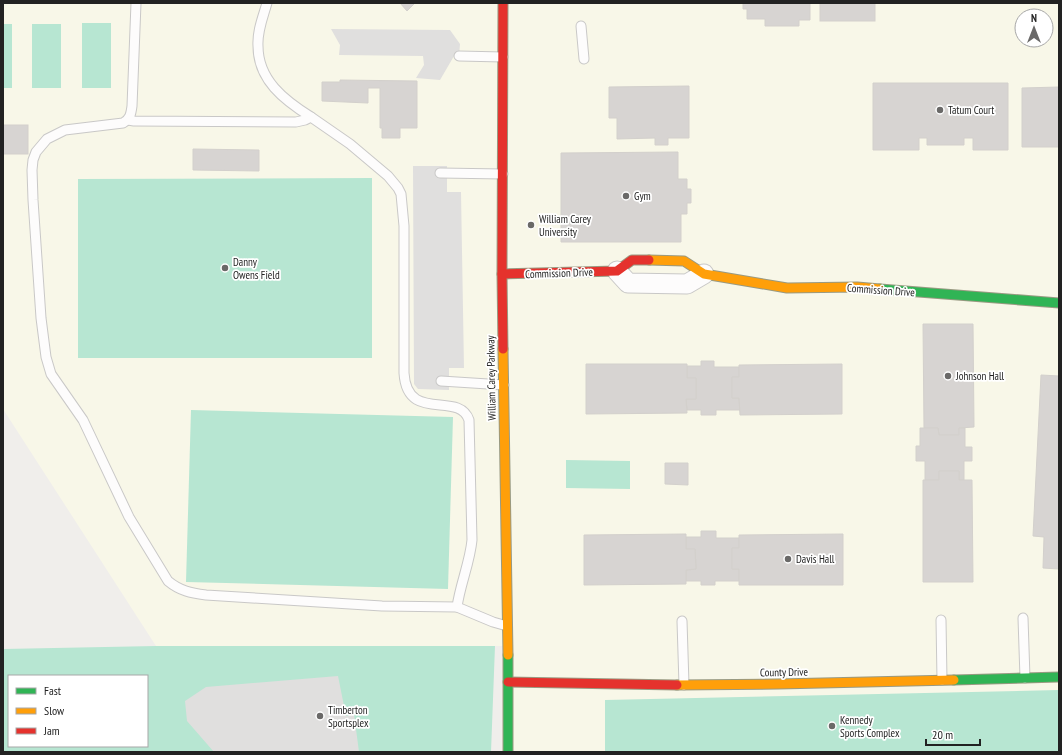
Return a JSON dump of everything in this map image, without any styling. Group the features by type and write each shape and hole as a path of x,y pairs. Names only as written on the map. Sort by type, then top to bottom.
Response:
{"street":[{"name":"William Carey Parkway","path":"503,3 502,274 508,752"},
{"name":"Commission Drive","path":"502,274 617,271 628,283 687,284 704,274 787,288 857,287 1059,303"},
{"name":"County Drive","path":"508,682 684,685 1059,677"}],"lane":[{"path":"136,3 132,106 131,114 128,120 123,123 66,130 47,139 36,152 33,160 33,200 41,318 46,357 51,374 83,420 130,517 168,581 186,592 206,595 382,606 457,607 493,622 507,626"},
{"path":"267,3 258,37 258,45 261,65 272,87 280,95 350,144 388,176 401,194 404,226 404,373 406,386 417,400 431,405 460,408 467,414 469,420 472,540 471,551 457,607"},
{"path":"581,26 584,59"},
{"path":"459,56 503,57"},
{"path":"128,120 296,122 311,117"},
{"path":"440,173 503,174"},
{"path":"441,381 504,385"},
{"path":"1023,618 1025,678"},
{"path":"941,620 942,680"},
{"path":"682,621 684,685"}],"shaded area":[{"name":"William Carey University","path":"3,3 1059,3 1059,752 507,752 507,646 156,646 3,409"},
{"path":"331,29 450,30 460,44 459,56 454,56 440,80 416,78 424,65 423,56 339,55 340,45"},
{"path":"413,166 447,166 447,192 461,192 464,368 449,368 449,390 418,389 414,384"},
{"path":"338,676 346,716 354,714 359,752 214,752 187,721 185,701 206,687"}],"green space":[{"path":"82,23 111,23 111,88 82,88"},
{"path":"3,24 12,24 12,88 3,88"},
{"path":"32,24 61,24 61,88 32,88"},
{"name":"Danny Owens Field","path":"372,178 372,358 78,358 78,179"},
{"path":"191,410 453,417 448,589 186,582"},
{"path":"566,460 630,461 630,489 566,488"},
{"name":"Timberton Sportsplex","path":"156,646 495,646 491,752 3,752 3,649"},
{"name":"Kennedy Sports Complex","path":"1059,690 1059,752 605,752 605,700"}],"building":[{"path":"400,3 415,3 407,11"},
{"path":"743,3 810,3 810,20 799,20 799,26 765,26 765,19 747,19 747,9 743,9"},
{"path":"820,3 875,3 875,21 820,21"},
{"path":"340,80 417,81 417,128 400,128 400,138 382,138 382,128 380,128 380,88 368,88 368,103 322,101 322,82 340,82"},
{"name":"Tatum Court","path":"873,83 1008,83 1008,150 973,150 973,138 964,138 964,145 927,145 927,138 919,138 919,150 873,150"},
{"path":"689,86 689,138 668,138 668,145 655,145 655,138 617,139 617,118 609,118 609,87"},
{"path":"1059,87 1059,147 1022,147 1022,88"},
{"path":"3,125 28,125 28,154 3,154"},
{"path":"193,149 259,150 259,171 193,170"},
{"name":"Gym","path":"678,152 678,179 687,179 687,189 691,189 691,203 687,203 687,214 681,214 681,242 561,242 561,153"},
{"name":"Johnson Hall","path":"923,324 973,324 974,427 959,428 959,435 939,435 938,428 924,428"},
{"path":"701,361 714,361 714,367 739,367 739,377 732,377 732,398 739,398 740,410 716,410 716,415 701,415 701,410 687,410 686,399 696,399 696,378 687,378 687,366 701,366"},
{"path":"586,364 687,364 687,378 696,378 696,399 686,399 687,413 586,414"},
{"path":"842,364 842,414 740,415 739,398 732,398 732,377 739,377 739,365"},
{"path":"1041,375 1059,376 1059,569 1043,568 1044,537 1033,536"},
{"path":"920,428 938,428 939,435 959,435 959,428 965,428 965,447 972,447 972,461 964,461 964,480 959,480 959,471 939,471 939,480 925,480 925,461 916,461 916,446 920,446"},
{"path":"665,463 688,463 688,485 665,484"},
{"path":"939,471 959,471 959,480 972,480 973,582 923,582 923,480 939,480"},
{"path":"701,531 716,531 716,538 739,538 739,548 732,548 732,569 739,569 739,581 715,581 715,585 701,585 701,581 686,581 686,570 696,569 695,549 686,549 686,537 701,537"},
{"path":"686,534 686,549 695,549 696,569 686,570 686,584 584,585 584,535"},
{"name":"Davis Hall","path":"843,534 843,585 739,585 739,569 732,569 732,548 739,548 739,535"}],"traffic: fast":[{"path":"880,289 1059,303"},
{"path":"508,655 508,752"},
{"path":"954,680 1059,677"}],"traffic: slow":[{"path":"649,260 684,261 704,274 787,288 857,287 880,289"},
{"path":"503,349 508,655"},
{"path":"677,685 954,680"}],"traffic: jam":[{"path":"503,3 503,349"},
{"path":"502,274 617,271 632,260 649,260"},
{"path":"508,682 677,685"}],"place":[{"name":"Tatum Court","path":"940,110"},
{"name":"Gym","path":"626,196"},
{"name":"William Carey University","path":"531,225"},
{"name":"Danny Owens Field","path":"225,268"},
{"name":"Johnson Hall","path":"948,376"},
{"name":"Davis Hall","path":"788,559"},
{"name":"Timberton Sportsplex","path":"320,716"},
{"name":"Kennedy Sports Complex","path":"832,726"}]}
